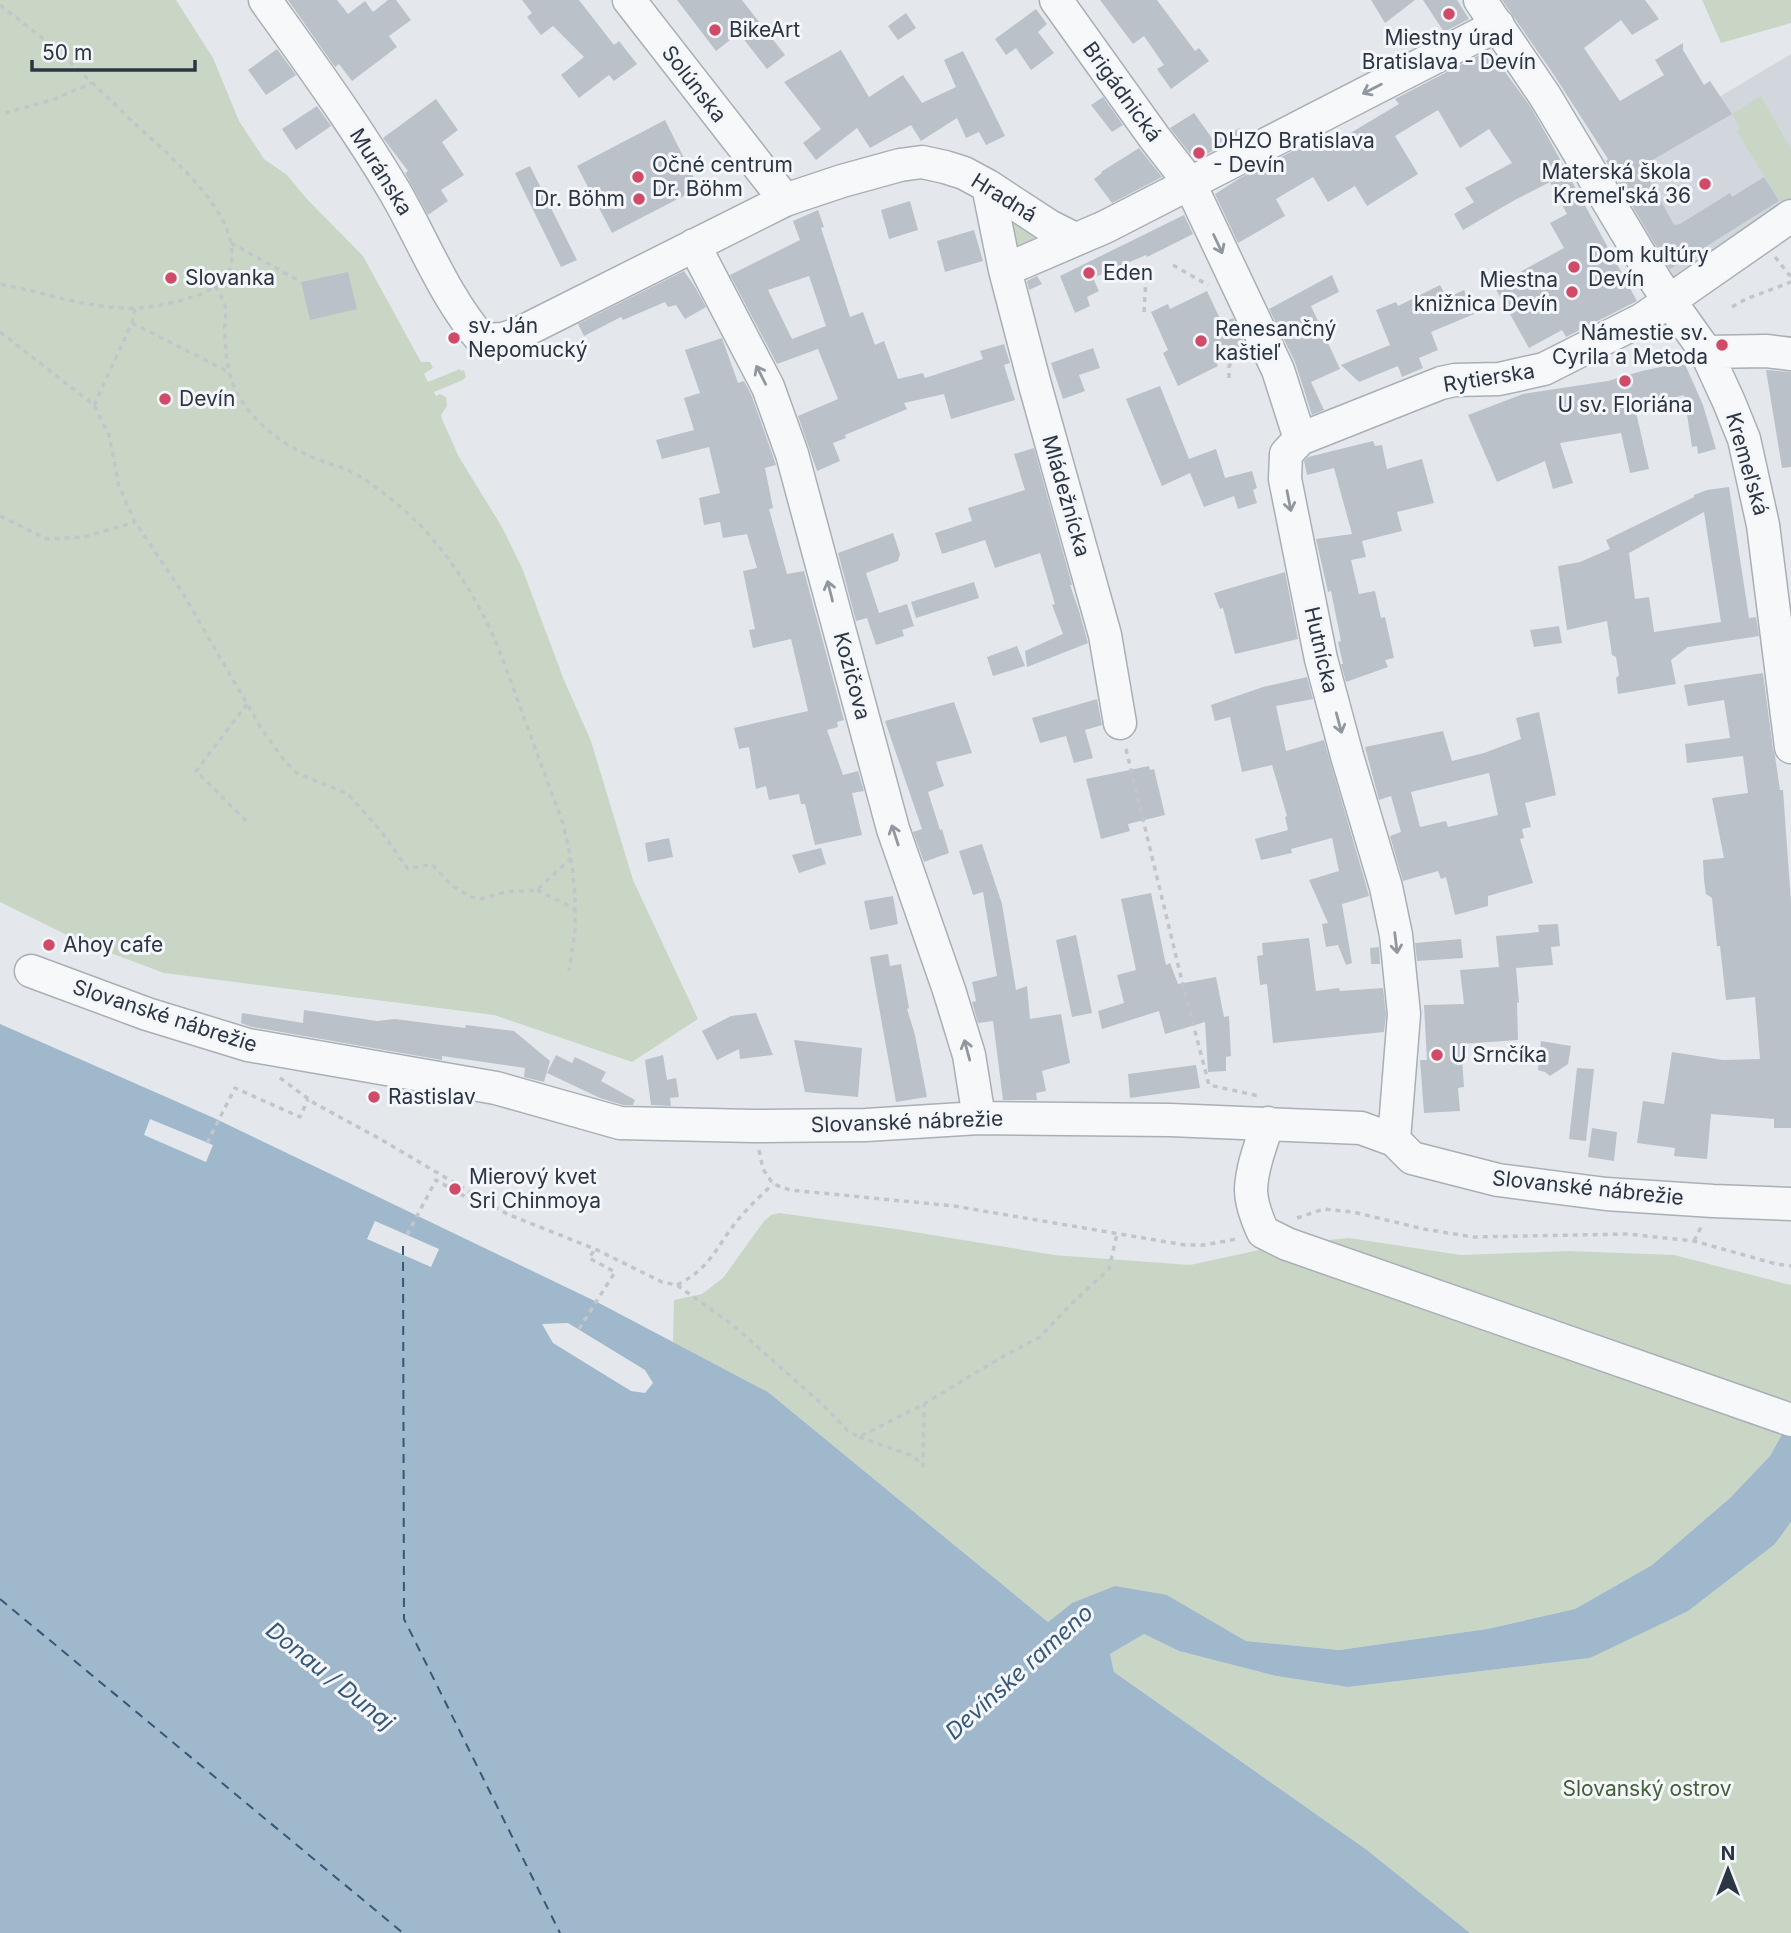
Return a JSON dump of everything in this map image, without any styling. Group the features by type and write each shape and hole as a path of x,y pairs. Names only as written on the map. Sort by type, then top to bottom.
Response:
{"street":[{"name":"Muránska","path":"265,0 328,89 395,192 466,321 482,340 493,340"},
{"name":"Solúnska","path":"629,0 785,200"},
{"name":"Brigádnická","path":"1056,0 1189,182"},
{"name":"Kremeľská","path":"1480,0 1545,96 1668,300 1706,352 1744,439 1763,525 1791,747"},
{"path":"1005,270 1105,227 1498,25"},
{"name":"Hradná","path":"493,340 517,334 785,200 900,164 922,162 964,173 1049,226 1075,239"},
{"path":"1189,182 1278,370 1300,439"},
{"name":"Mládežnícka","path":"988,186 1005,270 1105,635 1120,723"},
{"name":"Rytierska","path":"1300,439 1441,383 1499,379 1544,369 1643,319 1791,216"},
{"name":"Kozičova","path":"694,245 768,387 792,454 892,829 969,1055 979,1118"},
{"path":"1706,352 1766,351 1791,354"},
{"name":"Hutnícka","path":"1300,439 1286,454 1285,479 1321,659 1386,887 1396,935 1404,1014 1394,1140"},
{"name":"Slovanské nábrežie","path":"31,971 147,1014 248,1045 496,1088 620,1123 866,1125 979,1118 1170,1120 1361,1128 1394,1140 1412,1158 1498,1180 1606,1194 1791,1204"},
{"path":"1268,1123 1251,1189 1263,1232 1287,1244 1786,1418"}],"path":[{"path":"0,5 62,54 186,172 217,209 228,230 231,243 231,263 227,276 201,293 172,303 135,308 90,305 0,284"},
{"path":"5,113 52,100 92,83"},
{"path":"231,243 301,282"},
{"path":"1144,312 1146,278"},
{"path":"1732,307 1791,282"},
{"path":"215,286 225,305 228,372 240,400 268,430 296,449 371,483 418,523 455,566 485,617 563,824 574,875 575,931 569,971"},
{"path":"94,405 132,323 135,308"},
{"path":"132,323 228,372"},
{"path":"0,332 94,405 109,435 119,486 135,523 183,592 261,728 284,760 297,773 348,794 408,869 432,864 452,885 471,897 481,899 505,892 537,890 575,909"},
{"path":"0,516 47,539 84,537 135,523"},
{"path":"247,704 196,771 248,822"},
{"path":"1120,723 1209,1085 1262,1096 1268,1123"},
{"path":"537,890 571,858"},
{"path":"207,1143 235,1088 300,1117 308,1098 507,1214 595,1249 662,1282 677,1285 742,1333 848,1431 913,1456 923,1466 925,1404"},
{"path":"677,1285 693,1277 710,1261 740,1217 773,1184 764,1169 753,1126"},
{"path":"407,1235 436,1181 471,1200 474,1194"},
{"path":"859,1437 925,1404 1040,1337 1109,1269 1117,1234"},
{"path":"579,1329 615,1272 589,1258 595,1249"}],"shaded area":[{"name":"Materská škola Kremeľská 36","path":"1791,54 1791,207 1673,279 1606,161"}],"green space":[{"path":"0,0 176,0 213,58 239,121 264,159 287,175 363,256 421,362 430,362 433,368 424,374 428,382 460,369 464,370 466,377 463,380 434,392 436,396 440,394 446,397 447,406 441,415 442,419 459,457 502,527 522,568 564,680 591,741 633,880 698,1019 632,1062 494,1015 164,973 81,942 0,902"},
{"path":"1702,0 1791,0 1791,23 1721,43"},
{"path":"1761,96 1791,149 1791,207 1786,212 1737,132 1740,129 1732,114"},
{"path":"1009,211 1056,242 1010,263"},
{"path":"779,1213 1054,1255 1190,1265 1287,1244 1349,1238 1461,1255 1568,1251 1674,1255 1791,1285 1791,1418 1770,1456 1730,1498 1652,1565 1575,1609 1487,1629 1339,1650 1246,1641 1167,1595 1072,1603 1048,1622 768,1392 673,1342 674,1300 702,1294 723,1278 764,1221"},
{"name":"Slovanský ostrov","path":"1791,1522 1791,1933 1470,1933 1367,1850 1114,1672 1110,1654 1144,1634 1179,1651 1276,1676 1348,1687 1590,1658 1775,1544"}],"water":[{"path":"0,1024 214,1118 599,1303 768,1392 1048,1622 1072,1603 1115,1586 1167,1595 1246,1641 1339,1650 1487,1629 1575,1609 1652,1565 1730,1498 1770,1456 1791,1418 1791,1522 1775,1544 1688,1611 1590,1658 1348,1687 1276,1676 1179,1651 1144,1634 1110,1654 1114,1672 1367,1850 1470,1933 0,1933"}],"pier":[{"path":"150,1119 213,1145 206,1162 144,1135"},
{"path":"375,1221 439,1249 431,1267 367,1239"},
{"path":"568,1323 645,1370 653,1383 645,1393 631,1391 553,1343 542,1324"}],"building":[{"path":"288,0 337,0 348,14 365,1 373,12 388,0 396,0 411,20 389,36 397,47 352,81 339,64 335,67"},
{"path":"522,0 579,0 614,45 619,41 637,64 614,81 609,75 579,98 561,75 584,57 553,26 541,35 527,17 532,13"},
{"path":"677,0 742,0 785,55 767,69 739,33 716,51"},
{"path":"1100,0 1157,0 1195,51 1199,48 1209,61 1171,89 1157,69 1164,65 1144,36 1133,44"},
{"path":"1371,0 1415,0 1385,23"},
{"name":"Miestny úrad Bratislava - Devín","path":"1423,0 1457,0 1469,19 1444,32"},
{"path":"1502,0 1645,0 1659,19 1632,35 1621,20 1584,48 1620,101 1664,75 1655,60 1683,43 1683,50 1704,85 1710,81 1732,114 1642,166 1674,225 1680,224 1730,193 1732,197 1764,177 1779,201 1670,269 1612,172 1606,161 1608,159"},
{"path":"1036,9 1047,24 1038,32 1054,53 1031,70 1016,48 1006,55 995,39"},
{"path":"906,13 916,28 898,40 888,26"},
{"path":"277,49 296,75 266,95 248,70"},
{"path":"841,50 869,97 903,75 922,103 956,87 944,60 963,51 1005,136 986,145 979,132 966,138 957,118 921,141 911,125 870,148 857,128 816,160 803,143 821,129 784,82"},
{"path":"1489,50 1530,106 1637,301 1566,337 1562,330 1529,348 1494,286 1564,248 1550,223 1567,214 1550,182 1463,230 1454,214 1474,202 1465,188 1512,163 1489,129 1460,148 1438,110 1395,136 1418,174 1367,206 1355,186 1328,202 1313,177 1276,199 1285,216 1238,243 1215,194 1240,178 1320,137 1327,147 1399,104 1395,99"},
{"path":"1103,97 1123,125 1112,132 1091,105"},
{"path":"436,99 458,130 442,142 464,175 441,190 448,201 428,215 405,173 408,171 383,138"},
{"path":"317,106 331,126 296,150 282,129"},
{"path":"1194,113 1214,141 1240,128 1244,135 1195,160 1170,128"},
{"name":"Očné centrum Dr. Böhm","path":"665,120 699,188 612,233 577,166"},
{"path":"1139,148 1162,177 1112,203 1094,179"},
{"path":"530,166 577,260 561,267 515,173"},
{"path":"910,201 918,230 889,239 881,210"},
{"path":"818,210 824,227 821,228 850,317 863,312 875,345 884,341 898,379 923,373 925,378 983,359 980,351 1004,344 1010,363 1004,365 1015,400 951,419 944,394 904,403 907,409 845,435 846,438 833,443 840,461 817,471 798,416 838,399 818,349 777,364 730,275 800,240 793,221","holes":["809,276 826,326 792,339 768,290"]},
{"path":"1184,215 1193,234 1147,257 1146,255 1093,278 1099,291 1087,297 1090,306 1075,313 1060,276"},
{"path":"974,230 983,261 945,272 937,241"},
{"path":"684,271 706,307 685,319 676,305 668,307 665,302 623,320 621,317 584,336 578,324"},
{"path":"348,272 357,309 310,320 301,282"},
{"path":"1332,275 1339,292 1311,306 1340,369 1311,382 1324,410 1312,415 1295,362 1269,309"},
{"path":"1037,276 1042,284 1029,290 1027,281"},
{"path":"1440,285 1447,298 1464,290 1474,314 1431,332 1438,350 1419,358 1423,368 1402,377 1398,366 1359,382 1341,365 1390,345 1376,310 1396,302 1398,306"},
{"name":"Renesančný kaštieľ","path":"1207,291 1222,323 1233,318 1246,345 1215,359 1218,366 1178,386 1163,353 1168,350 1151,312 1168,304 1170,309"},
{"path":"722,338 738,383 744,381 751,394 776,465 765,468 773,508 769,509 787,574 804,571 844,720 837,722 838,727 827,730 843,775 858,771 864,791 852,793 862,835 815,845 805,804 801,804 799,794 769,800 766,786 756,789 749,747 739,749 734,728 808,711 791,639 753,648 749,630 755,629 743,571 757,568 747,534 723,538 720,522 704,525 699,498 720,493 709,447 662,459 656,440 694,430 684,398 700,393 685,350"},
{"path":"1093,348 1100,368 1079,375 1085,391 1063,399 1051,363"},
{"path":"1684,362 1703,405 1716,449 1698,454 1697,446 1692,447 1684,395 1635,408 1649,469 1630,473 1621,433 1560,443 1573,483 1553,489 1545,461 1497,482 1468,415 1523,394 1608,381"},
{"path":"1766,370 1791,372 1791,467 1782,468"},
{"path":"1160,386 1189,459 1216,449 1225,478 1252,471 1257,488 1253,490 1257,503 1238,509 1234,496 1204,507 1190,473 1162,486 1126,399"},
{"path":"1373,441 1375,446 1382,445 1387,469 1422,459 1434,503 1397,512 1402,531 1362,541 1366,557 1351,560 1359,594 1375,591 1381,618 1385,617 1394,658 1385,660 1388,667 1346,682 1331,591 1328,592 1316,539 1352,534 1334,468 1307,475 1304,461 1308,457"},
{"path":"1034,448 1088,643 1027,667 1025,651 1063,634 1052,605 1055,604 1040,553 995,568 985,540 942,554 935,533 972,521 968,508 1025,490 1014,454"},
{"path":"1729,487 1749,618 1756,617 1759,636 1688,647 1671,660 1676,684 1618,694 1616,678 1619,675 1616,657 1612,655 1607,621 1567,630 1558,566 1580,562 1610,549 1606,540 1707,490","holes":["1704,512 1721,622 1654,632 1649,597 1635,599 1629,553"]},
{"path":"893,533 900,554 898,561 866,573 879,613 907,604 914,626 902,630 904,636 876,645 867,618 856,621 838,553"},
{"path":"1285,572 1298,639 1235,654 1223,608 1220,609 1214,593"},
{"path":"974,582 979,598 916,618 911,602"},
{"path":"1559,626 1562,643 1534,647 1530,630"},
{"path":"1017,646 1025,666 993,676 987,657"},
{"path":"1763,673 1780,790 1783,790 1791,902 1791,1128 1774,1128 1774,1119 1711,1114 1707,1159 1674,1156 1675,1148 1637,1143 1643,1101 1664,1104 1672,1052 1723,1060 1760,1059 1755,997 1726,1000 1712,898 1706,894 1704,880 1703,860 1724,858 1712,798 1748,793 1743,756 1687,763 1685,744 1730,738 1724,700 1688,706 1684,685"},
{"path":"1307,677 1313,699 1276,706 1286,751 1324,740 1368,892 1369,896 1342,904 1352,963 1346,965 1338,945 1326,947 1322,924 1328,923 1309,880 1339,871 1332,838 1291,849 1292,853 1261,860 1255,839 1288,830 1287,816 1272,765 1242,772 1230,717 1215,721 1211,705 1263,687"},
{"path":"1097,699 1102,725 1085,730 1093,758 1074,763 1066,736 1040,743 1032,718"},
{"path":"954,702 972,753 936,762 944,786 928,792 949,853 924,862 913,832 922,829 885,721"},
{"path":"1539,712 1556,795 1525,803 1531,827 1522,829 1524,838 1520,839 1533,883 1488,896 1488,906 1455,915 1446,877 1441,879 1438,871 1403,881 1390,836 1401,832 1391,796 1379,800 1365,747 1443,731 1452,761 1521,739 1516,718","holes":["1489,773 1498,815 1448,827 1446,821 1420,827 1411,792"]},
{"path":"1149,766 1150,770 1154,769 1165,815 1128,824 1130,831 1101,839 1086,779"},
{"path":"669,838 673,857 648,862 645,843"},
{"path":"982,844 1002,904 1016,990 1027,986 1030,1019 1061,1014 1070,1063 1042,1071 1046,1091 1036,1093 1037,1100 1003,1100 993,1021 978,1023 972,1002 976,1001 972,982 997,976 983,892 973,895 959,851"},
{"path":"821,848 826,864 799,873 792,855"},
{"path":"1151,893 1166,965 1170,963 1178,984 1216,977 1224,1017 1229,1016 1231,1056 1226,1057 1226,1071 1208,1072 1205,1022 1165,1034 1159,1011 1102,1029 1098,1011 1124,1003 1117,975 1136,970 1121,899"},
{"path":"893,896 898,924 870,930 864,901"},
{"path":"1558,924 1560,946 1551,947 1553,965 1516,968 1518,1040 1461,1044 1464,1087 1458,1088 1460,1111 1424,1113 1420,1060 1427,1060 1424,1005 1464,1004 1460,970 1499,967 1496,936 1539,932 1538,925"},
{"path":"1076,935 1092,1013 1072,1017 1056,940"},
{"path":"1309,938 1316,991 1383,988 1386,1014 1384,1032 1273,1043 1267,984 1260,985 1257,956 1263,955 1262,943"},
{"path":"1461,939 1463,958 1417,961 1415,943"},
{"path":"1379,947 1380,964 1371,964 1370,948"},
{"path":"888,954 890,966 901,964 909,1008 907,1009 927,1097 896,1102 870,957"},
{"path":"304,1010 377,1021 395,1019 514,1031 550,1061 544,1082 524,1077 525,1068 442,1056 442,1060 241,1023 242,1013 303,1023"},
{"path":"756,1013 773,1055 740,1059 739,1049 717,1060 702,1031 731,1016"},
{"path":"794,1040 862,1048 858,1097 805,1092"},
{"path":"1541,1041 1571,1046 1568,1064 1550,1076 1538,1070"},
{"path":"556,1055 572,1063 575,1057 606,1072 601,1081 635,1100 633,1105 600,1098 547,1073"},
{"path":"663,1055 667,1080 676,1078 679,1097 670,1098 671,1106 651,1105 645,1060"},
{"path":"1196,1065 1200,1088 1130,1098 1128,1074"},
{"path":"1577,1068 1594,1069 1586,1141 1569,1139"},
{"path":"1592,1128 1617,1132 1614,1161 1588,1157"}],"ferry route":[{"path":"403,1246 404,1619 560,1933"},
{"path":"0,1599 403,1933"}],"place":[{"name":"Miestny úrad Bratislava - Devín","path":"1449,14"},
{"name":"BikeArt","path":"715,30"},
{"name":"DHZO Bratislava - Devín","path":"1199,153"},
{"name":"Očné centrum Dr. Böhm","path":"638,177"},
{"name":"Materská škola Kremeľská 36","path":"1705,184"},
{"name":"Dr. Böhm","path":"639,199"},
{"name":"Dom kultúry Devín","path":"1574,267"},
{"name":"Eden","path":"1089,273"},
{"name":"Slovanka","path":"171,278"},
{"name":"Miestna knižnica Devín","path":"1572,292"},
{"name":"sv. Ján Nepomucký","path":"454,338"},
{"name":"Renesančný kaštieľ","path":"1201,341"},
{"name":"Námestie sv. Cyrila a Metoda","path":"1722,345"},
{"name":"U sv. Floriána","path":"1625,381"},
{"name":"Devín","path":"165,399"},
{"name":"Ahoy cafe","path":"49,945"},
{"name":"U Srnčíka","path":"1437,1055"},
{"name":"Rastislav","path":"374,1097"},
{"name":"Mierový kvet Sri Chinmoya","path":"455,1189"}],"water label":[{"name":"Devínske rameno","path":"1019,1672"},
{"name":"Donau / Dunaj","path":"330,1676"}]}
